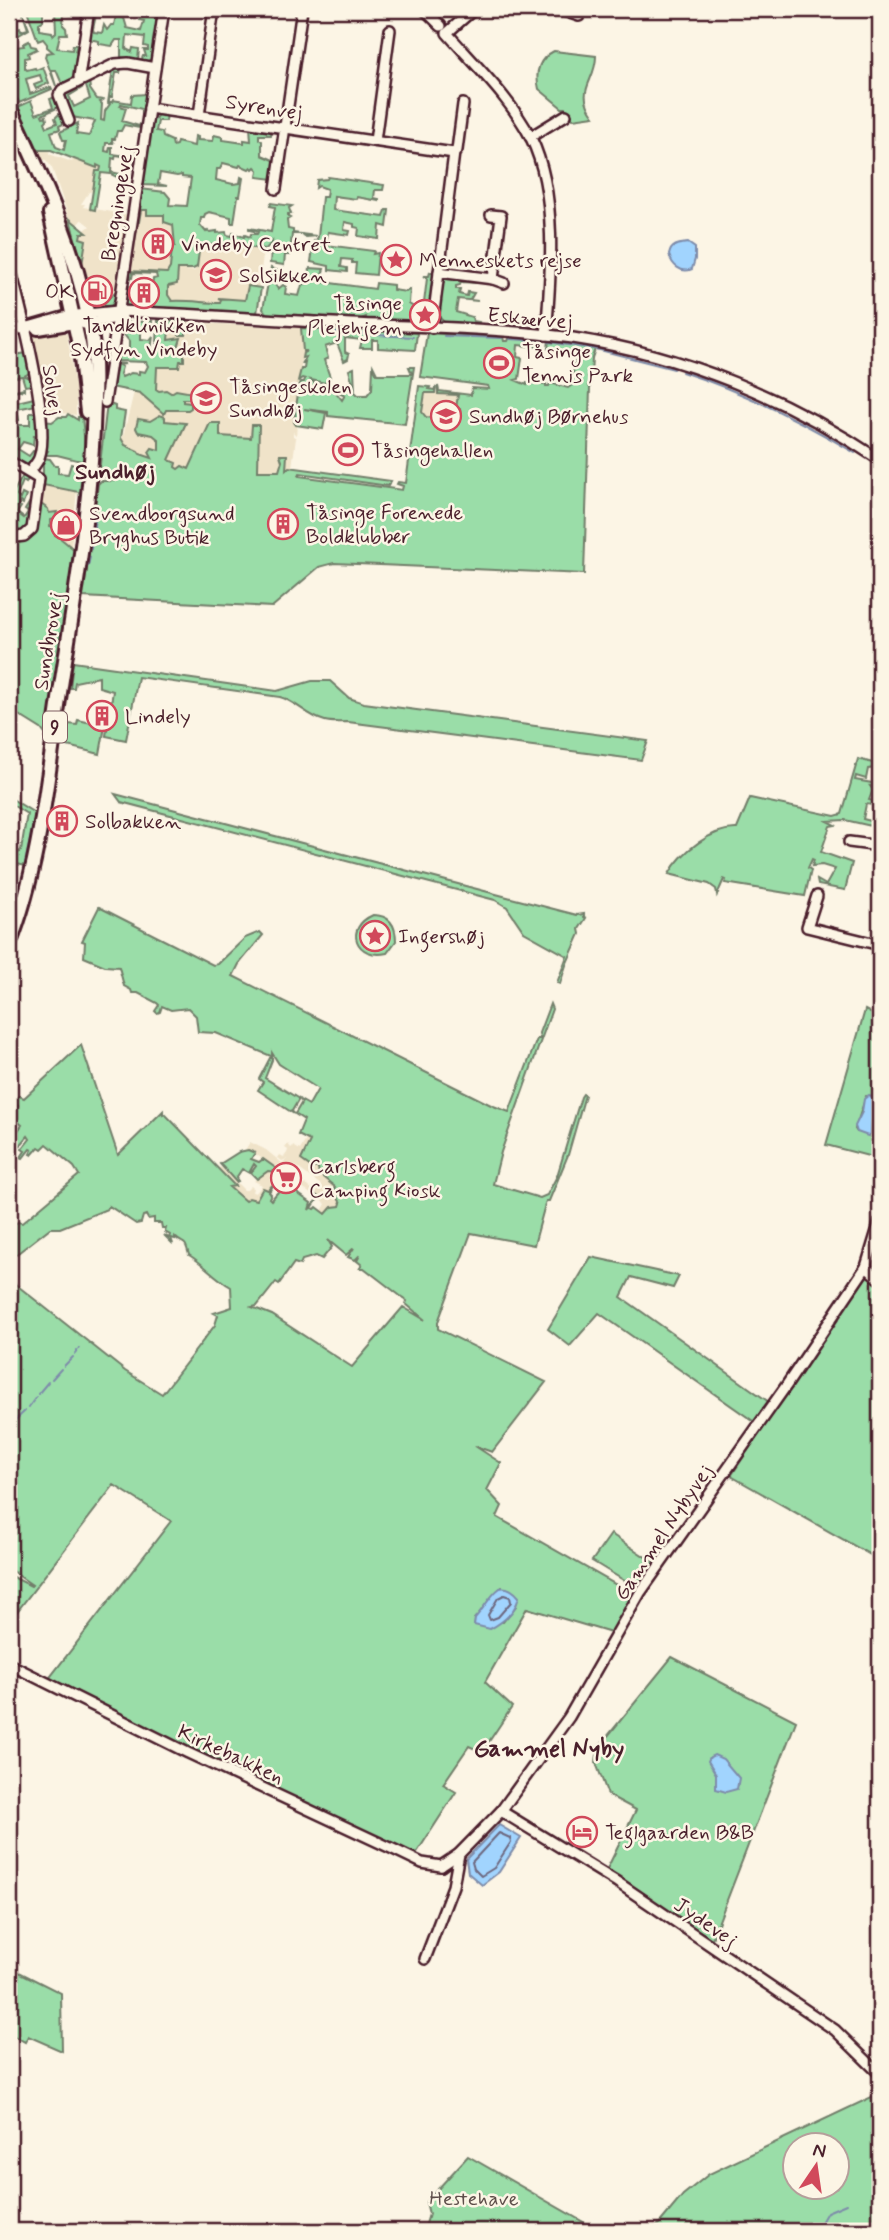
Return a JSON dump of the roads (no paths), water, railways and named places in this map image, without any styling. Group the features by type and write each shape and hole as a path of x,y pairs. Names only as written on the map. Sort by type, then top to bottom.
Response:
{"main road":[{"name":"Sundbrovej","path":"9,106 67,241 80,320 86,407 87,507"},
{"name":"Sundbrovej","path":"9,945 38,834 87,507 99,399 94,364 40,176"},
{"path":"32,328 80,320"}],"street":[{"path":"80,80 89,9"},
{"name":"Bregningevej","path":"99,399 118,315 164,9"},
{"path":"199,115 214,9"},
{"path":"276,189 302,9"},
{"path":"424,9 440,26"},
{"path":"474,9 447,33 509,105 530,137 542,167 550,243 546,335"},
{"path":"558,9 579,16"},
{"path":"375,141 390,30"},
{"path":"69,121 59,93 80,80 118,63 155,68"},
{"path":"432,328 454,153 457,149 463,104"},
{"name":"Syrenvej","path":"149,108 454,153"},
{"path":"530,137 566,115"},
{"path":"491,215 501,216 493,279"},
{"name":"Solvej","path":"9,263 32,328 40,416 40,456 30,472"},
{"path":"439,272 493,279 504,283"},
{"name":"Eskærvej","path":"80,320 151,314 546,335 590,341 648,354 738,384 812,418 880,460"},
{"path":"9,330 32,328"},
{"path":"9,461 39,477 32,529 24,536 9,538"},
{"path":"849,842 880,846"},
{"path":"817,896 807,927 880,945"},
{"name":"Gammel Nybyvej","path":"441,1866 459,1854 501,1811 569,1717 640,1593 866,1267 880,1221"},
{"path":"866,1267 880,1279"},
{"name":"Kirkebakken","path":"9,1664 188,1753 422,1863 441,1866"},
{"name":"Jydevej","path":"501,1811 617,1882 835,2030 880,2074"},
{"path":"425,1959 456,1875 459,1854"},
{"path":"441,1866 456,1875"}],"water":[{"path":"688,243 695,248 695,259 692,269 684,270 672,262 669,255 674,247"},
{"path":"869,1095 878,1099 880,1107 868,1136 857,1132 855,1126 862,1112 864,1099"},
{"path":"500,1588 511,1590 519,1597 512,1611 490,1629 474,1625 475,1618"},
{"path":"714,1755 723,1759 739,1778 737,1789 726,1792 716,1789 716,1774 708,1761"},
{"path":"499,1825 521,1838 499,1872 482,1885 468,1873 466,1859"}],"waterway":[{"path":"321,332 413,337"},
{"path":"444,336 502,338"},
{"path":"510,339 542,341"},
{"path":"549,342 600,350 674,369"},
{"path":"682,372 771,408 855,453"},
{"path":"91,549 96,511"},
{"path":"88,566 90,557"},
{"path":"25,863 35,815 72,572"},
{"path":"75,1354 79,1348"},
{"path":"64,1366 73,1357"},
{"path":"52,1379 61,1369"},
{"path":"38,1394 48,1382"},
{"path":"28,1408 36,1397"},
{"path":"9,1426 25,1411"},
{"path":"816,2231 827,2212 846,2204"}],"place":[{"name":"Vindeby Centret","path":"158,244"},
{"name":"Menneskets rejse","path":"396,260"},
{"name":"Solsikken","path":"216,275"},
{"name":"OK","path":"97,291"},
{"name":"Tandklinikken Sydfyn Vindeby","path":"144,293"},
{"name":"Tåsinge Plejehjem","path":"425,315"},
{"name":"Tåsinge Tennis Park","path":"499,363"},
{"name":"Tåsingeskolen Sundhøj","path":"206,398"},
{"name":"Sundhøj Børnehus","path":"446,416"},
{"name":"Tåsingehallen","path":"348,450"},
{"name":"Tåsinge Forenede Boldklubber","path":"283,524"},
{"name":"Svendborgsund Bryghus Butik","path":"66,525"},
{"name":"Lindely","path":"102,716"},
{"name":"Solbakken","path":"62,821"},
{"name":"Ingershøj","path":"375,936"},
{"name":"Carlsberg Camping Kiosk","path":"286,1178"},
{"name":"Teglgaarden B&B","path":"582,1832"}],"district":[{"name":"Sundhøj","path":"115,471"},
{"name":"Gammel Nyby","path":"549,1748"}],"park label":[{"name":"Hestehave","path":"474,2198"}]}
